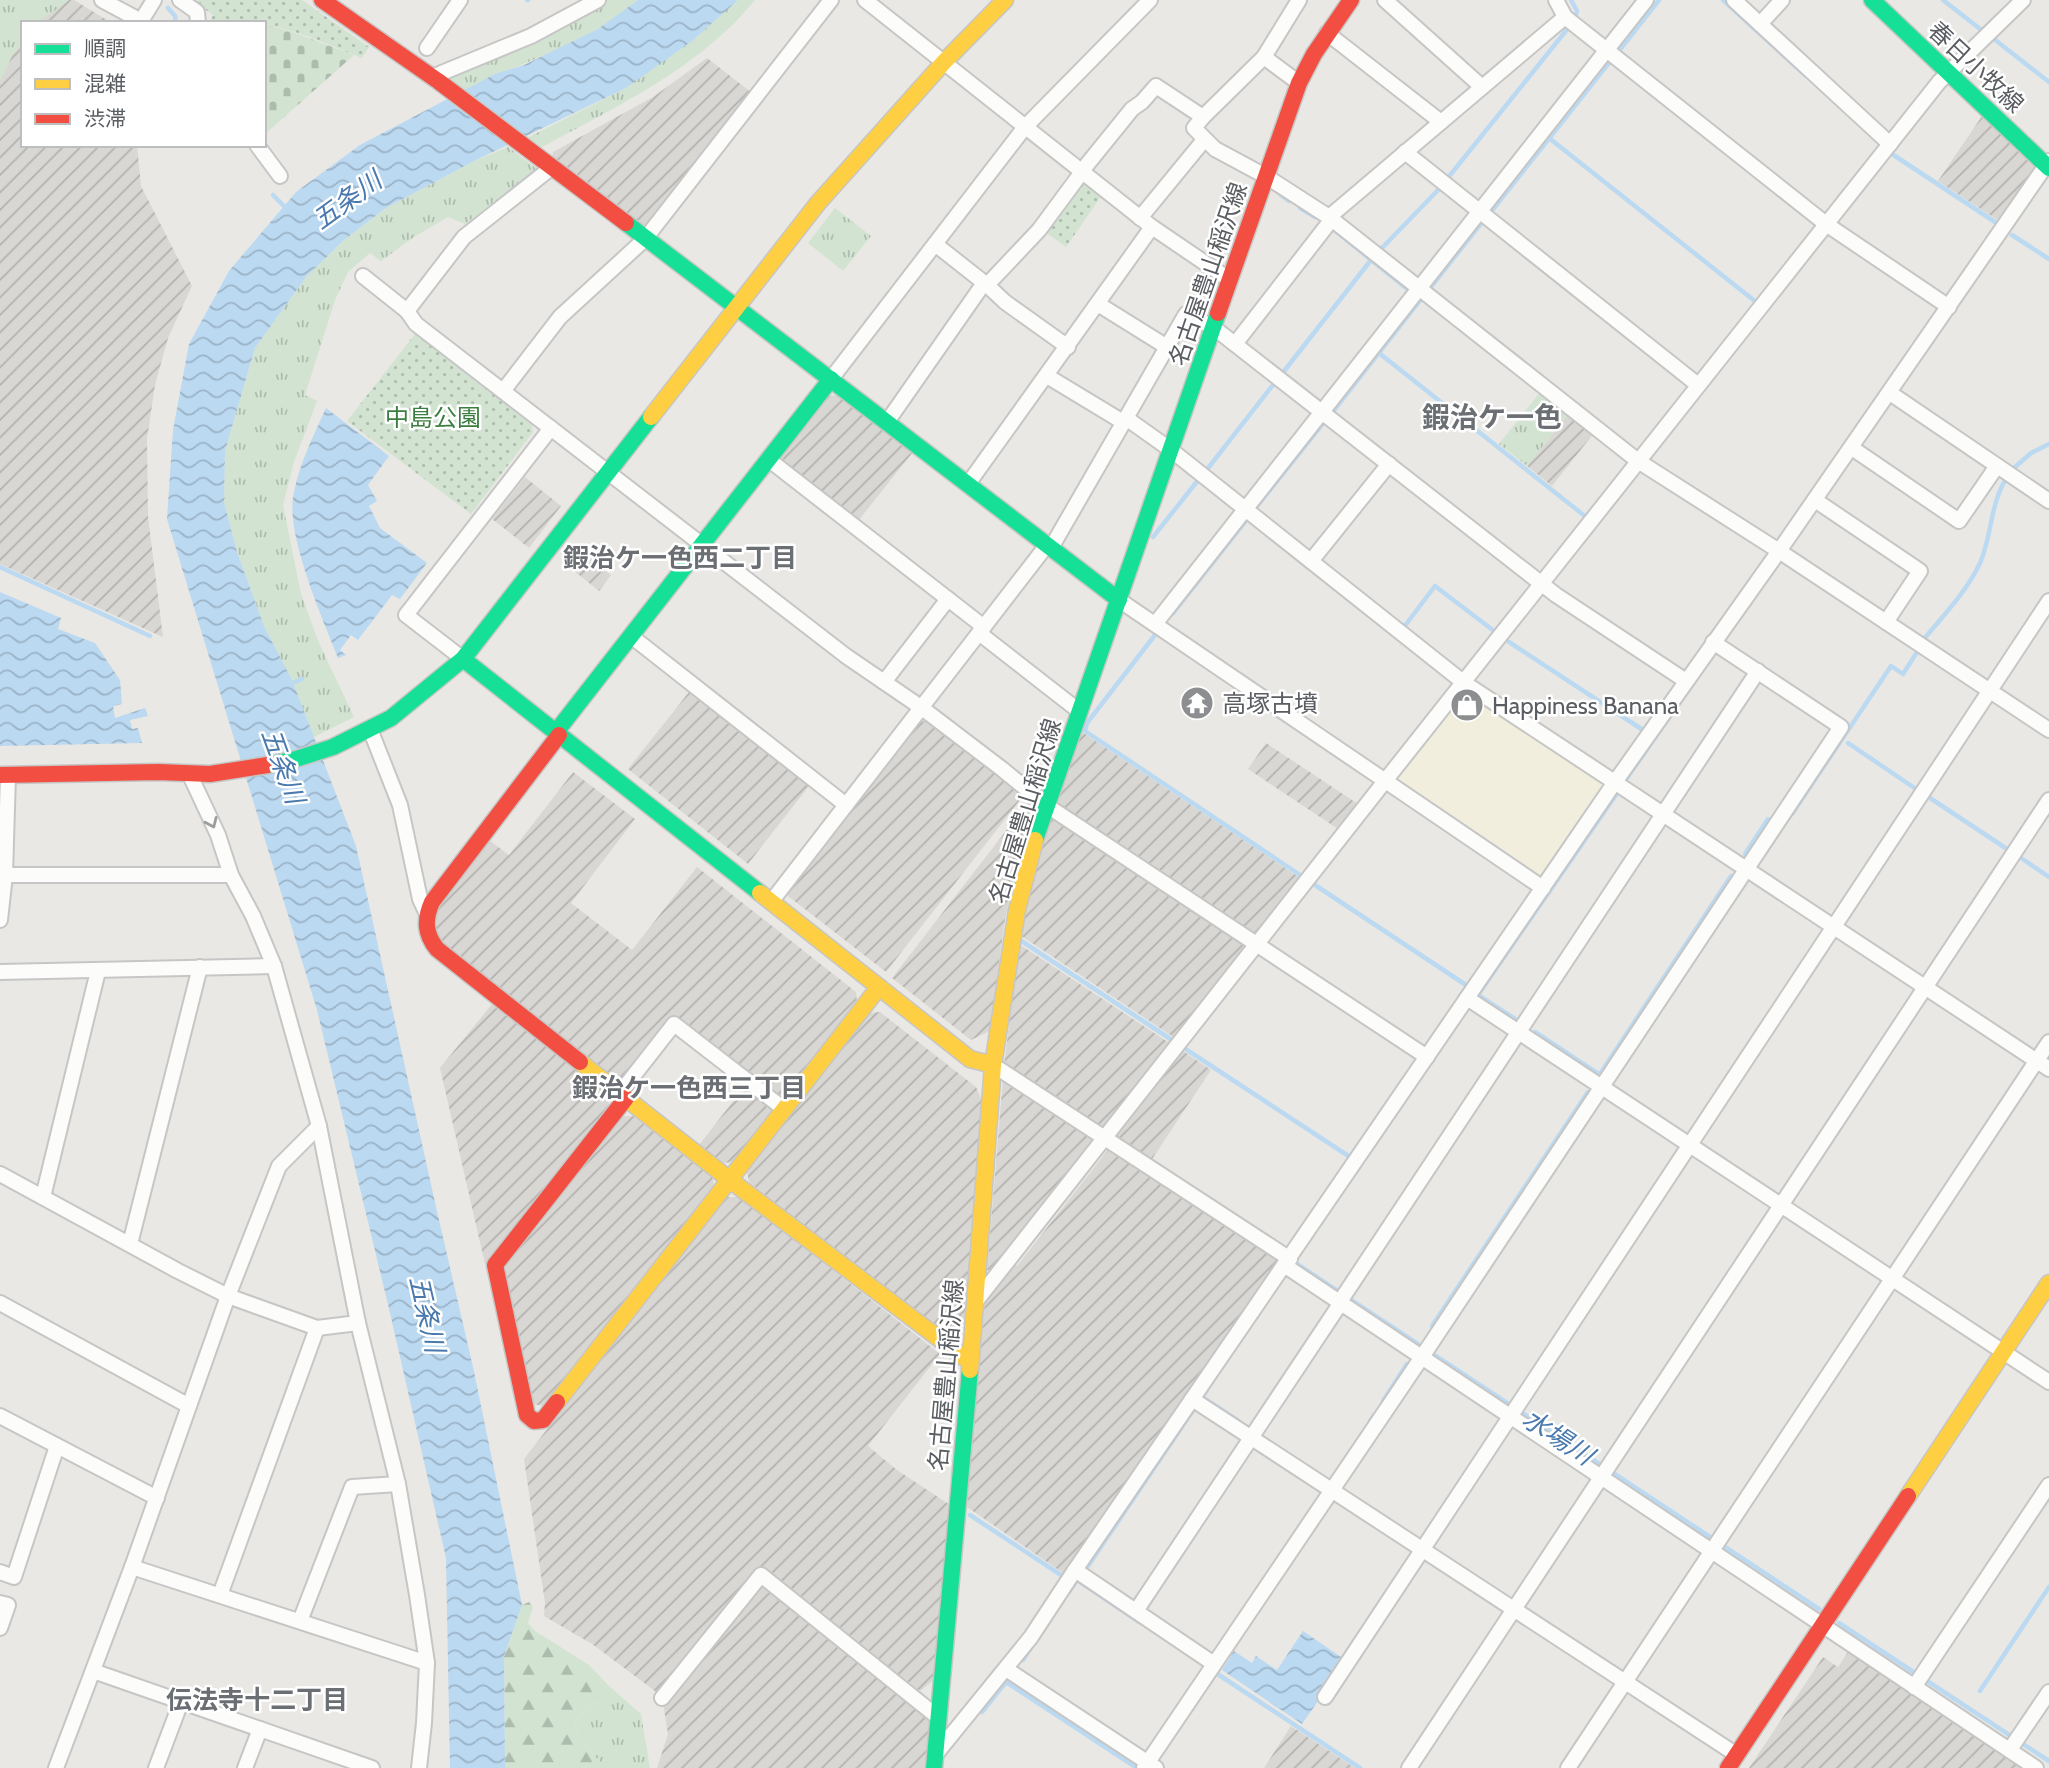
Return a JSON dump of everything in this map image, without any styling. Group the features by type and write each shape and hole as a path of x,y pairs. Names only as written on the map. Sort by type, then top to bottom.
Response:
{"street":[{"path":"102,0 141,21 154,0"},
{"path":"180,0 197,12 198,21"},
{"path":"322,0 435,79 738,307 1119,600 1543,888"},
{"path":"427,48 460,0"},
{"path":"435,79 531,36 598,0"},
{"path":"503,391 560,317 645,239 831,0"},
{"path":"865,0 1146,223 1230,280"},
{"path":"0,919 5,874 4,775 210,774 296,759 350,739 391,718 463,659 831,188 944,62 1005,0"},
{"path":"426,912 631,636 1025,127 1150,0"},
{"path":"1299,0 1264,57 1194,128 1205,140 1215,149 1266,177 1330,218 1638,461 2049,730"},
{"path":"1385,0 1482,87"},
{"path":"1556,0 1565,17 1826,224 1949,307"},
{"path":"1155,624 1646,0"},
{"path":"1734,0 1890,144"},
{"path":"1760,24 1783,0"},
{"name":"春日小牧線","path":"1872,0 2048,164"},
{"path":"976,1301 1463,681 1939,82 2023,0"},
{"name":"名古屋豊山稲沢線","path":"935,1761 976,1301 993,1065 1017,910 1028,862 1045,805 1299,83 1342,3"},
{"path":"1235,344 1330,218 1565,17"},
{"path":"1327,33 1441,122"},
{"path":"1264,57 1299,83"},
{"path":"887,422 986,284 1039,230 1132,109 1143,102 1156,86 1203,117"},
{"path":"968,484 1098,304 1146,223 1205,140"},
{"path":"258,147 280,176"},
{"path":"1405,152 1698,385"},
{"path":"935,1761 1031,1637 1615,782 1852,448 2048,164"},
{"path":"407,312 464,237 551,168"},
{"path":"935,244 1005,302 1068,347"},
{"path":"363,276 407,312 416,324 846,656 922,708 1031,791 1045,805 1427,1057"},
{"path":"1098,304 1167,346"},
{"path":"771,902 1049,546 1186,314 1213,327 1541,583 1686,681"},
{"path":"1047,376 1125,420 1171,450 1463,681 2043,1065"},
{"path":"1890,393 2049,501"},
{"path":"551,428 406,615 970,1059 993,1065 1105,1139 1715,1545 1823,1625 1919,1681 2036,1768"},
{"path":"1852,448 1959,521 1997,466"},
{"path":"768,459 948,599 1079,711"},
{"path":"1311,561 1389,464"},
{"path":"1815,500 1920,570 1886,622"},
{"path":"884,682 948,599"},
{"path":"1325,1697 2049,601"},
{"path":"631,636 846,805"},
{"path":"1006,1669 1149,1766 1214,1664 1425,1353 1841,727 1713,642"},
{"path":"1136,1611 1758,671"},
{"path":"370,729 400,805 420,899 426,912 429,940 437,949 730,1180 970,1362"},
{"path":"190,773 218,835 231,875 253,916 274,966 319,1126 359,1323 398,1484 426,1663 425,1723 419,1768"},
{"path":"1409,1768 2049,800"},
{"path":"5,874 231,875"},
{"path":"0,972 274,966"},
{"path":"130,1244 200,967"},
{"path":"43,1197 98,971"},
{"path":"784,1110 674,1024 495,1265 530,1420 543,1420 730,1180 784,1110 879,986"},
{"path":"1467,998 2049,1382"},
{"path":"1568,1768 1893,1279 2043,1065 2049,1042"},
{"path":"56,1768 132,1567 228,1296 279,1166 319,1126"},
{"path":"0,1174 228,1296 317,1328 359,1323"},
{"path":"1192,1399 1625,1682 1732,1762 2049,1283"},
{"path":"0,1303 189,1406"},
{"path":"220,1595 317,1328"},
{"path":"0,1416 157,1498"},
{"path":"0,1572 14,1577 57,1446"},
{"path":"300,1621 352,1487 398,1484"},
{"path":"1919,1681 2049,1485"},
{"path":"132,1567 426,1663"},
{"path":"1075,1570 1214,1664"},
{"path":"662,1698 761,1575 939,1718"},
{"path":"0,1603 8,1605 0,1628"},
{"path":"93,1671 260,1729 340,1763 372,1768"},
{"path":"2017,1740 2049,1692"},
{"path":"156,1768 181,1702"},
{"path":"245,1768 260,1729"}],"shaded area":[{"path":"0,0 74,0 109,21 21,21 21,147 137,147 141,186 192,286 168,338 155,385 147,439 148,517 163,637 0,564"},
{"path":"707,58 752,93 650,224 642,225 552,158 553,152 653,97"},
{"path":"1982,116 2034,167 1999,221 1938,181"},
{"path":"841,395 913,452 858,521 783,462 782,455 828,396"},
{"path":"1569,413 1594,433 1552,486 1527,466"},
{"path":"525,477 561,506 529,548 492,519"},
{"path":"575,547 611,575 599,591 563,562"},
{"path":"689,692 809,786 748,864 628,769"},
{"path":"1464,692 1470,692 1609,784 1542,881 1397,784 1396,778"},
{"path":"927,721 1023,796 886,972 788,896 787,889 917,722"},
{"path":"1082,732 1303,880 1257,938 1055,806"},
{"path":"1266,743 1361,806 1341,831 1248,769"},
{"path":"573,772 635,819 571,903 632,950 697,867 856,992 857,1002 785,1096 780,1096 674,1015 624,1079 617,1080 440,941 436,932 437,908 489,840 509,855"},
{"path":"1029,801 1036,813 1016,870 1005,919 990,1031 971,1040 892,978"},
{"path":"1052,815 1243,942 1244,950 1175,1038 1020,935 1029,885"},
{"path":"1019,944 1171,1044 1104,1128 1100,1128 1004,1065"},
{"path":"493,1003 608,1094 609,1105 485,1264 440,1068"},
{"path":"880,1012 976,1087 984,1106 967,1323 945,1335 749,1182 747,1171 870,1013"},
{"path":"1183,1051 1211,1070 1150,1162 1116,1139 1116,1133"},
{"path":"1003,1078 1095,1139 991,1271 987,1270"},
{"path":"745,1086 770,1105 771,1112 733,1162 722,1163 699,1145"},
{"path":"621,1116 633,1116 712,1175 714,1186 544,1406 533,1404 505,1272 507,1262"},
{"path":"1111,1146 1283,1260 1066,1575 967,1507 985,1300 1013,1263 1017,1266"},
{"path":"727,1197 740,1197 940,1354 868,1446 897,1470 950,1505 934,1680 920,1691 761,1566 659,1694 592,1644 544,1616 545,1603 524,1459"},
{"path":"763,1587 930,1722 925,1768 657,1768 668,1734 663,1703 756,1588"},
{"path":"1850,1649 2028,1768 1749,1768 1823,1657 1838,1667"},
{"path":"1291,1726 1355,1768 1264,1768"}],"green space":[{"path":"0,0 69,0 40,21 21,21 21,45 0,81"},
{"path":"193,0 302,0 369,47 362,58 266,24 266,21 210,21 213,15"},
{"path":"606,0 638,0 582,38 466,91 448,77 563,24"},
{"path":"738,0 755,0 709,46 656,84 542,147 527,138 626,88"},
{"path":"266,25 354,55 266,133"},
{"path":"508,147 537,169 465,224 448,217 381,261 370,253 348,272 335,300 305,395 317,401 294,462 283,505 301,594 319,643 354,717 314,737 292,680 264,626 237,552 224,502 225,451 255,348 306,277 344,240 386,208 474,161"},
{"path":"1083,180 1102,195 1066,247 1044,231"},
{"path":"835,208 871,236 843,271 808,243"},
{"name":"中島公園","path":"415,334 532,424 533,432 471,514 347,421"},
{"path":"1541,391 1569,413 1527,466 1499,444"},
{"path":"529,1602 533,1607 528,1623 535,1631 589,1665 610,1687 610,1698 589,1705 575,1721 581,1739 602,1763 602,1768 505,1768 504,1656 522,1605"},
{"path":"610,1687 641,1714 650,1768 602,1768 602,1763 581,1739 575,1721 589,1705 610,1698"}],"water":[{"name":"五条川","path":"638,0 738,0 692,41 626,88 474,161 386,208 344,240 306,277 255,348 225,451 224,502 237,552 264,626 292,680 356,846 473,1367 522,1605 504,1656 505,1768 450,1768 446,1558 317,1010 167,519 173,430 189,344 229,271 296,192 360,145 495,74 524,65 598,29"},
{"path":"326,408 389,456 368,485 377,501 369,506 380,528 427,563 400,599 392,595 358,640 351,635 340,650 346,655 338,658 308,579 295,535 293,515 293,498 298,475"},
{"path":"0,592 61,618 58,629 95,643 120,680 122,704 113,706 115,718 145,708 148,716 130,720 132,729 138,728 142,743 0,746"},
{"path":"1303,1631 1341,1657 1317,1693 1321,1697 1302,1724 1222,1670 1234,1651 1252,1663 1256,1656 1277,1670"}],"waterway":[{"path":"1571,0 1577,11 1575,18"},
{"path":"1618,52 1659,0"},
{"path":"1723,0 1806,76"},
{"path":"1943,0 1984,32"},
{"path":"168,8 176,21"},
{"path":"1447,179 1569,27"},
{"path":"1994,39 2049,82"},
{"path":"1490,213 1612,59"},
{"path":"1549,138 1756,302"},
{"path":"1892,154 1995,222"},
{"path":"1381,249 1441,187"},
{"path":"273,195 287,209"},
{"path":"1281,195 1289,201"},
{"path":"1300,208 1315,217"},
{"path":"1430,288 1483,221"},
{"path":"1333,229 1411,292"},
{"path":"2012,235 2049,259"},
{"path":"1281,375 1371,260"},
{"path":"1331,414 1421,299"},
{"path":"1379,353 1586,517"},
{"path":"1205,472 1276,381"},
{"path":"1254,510 1325,421"},
{"path":"2014,468 2031,453 2049,444"},
{"path":"1153,537 1199,479"},
{"path":"1924,639 1975,573 1987,542 1997,499 2006,479"},
{"path":"1173,613 1248,518"},
{"path":"0,567 150,636"},
{"path":"1404,627 1435,586 1494,631"},
{"path":"1155,635 1087,723 1085,731 1300,875"},
{"path":"1509,642 1646,732"},
{"path":"1792,814 1891,666 1903,674 1919,649"},
{"path":"290,684 302,679"},
{"path":"1625,781 1691,686"},
{"path":"1848,743 1916,789"},
{"path":"1515,1019 1478,995 1618,792"},
{"path":"1930,798 2007,849"},
{"path":"1745,854 1768,819"},
{"path":"2021,858 2049,877"},
{"path":"1598,1077 1731,876"},
{"path":"1315,885 1469,987"},
{"path":"1020,940 1172,1040"},
{"path":"1535,1032 1600,1075"},
{"path":"1187,1050 1353,1159"},
{"path":"1432,1326 1588,1092"},
{"name":"水場川","path":"1297,1264 1819,1609"},
{"path":"1383,1401 1407,1364"},
{"path":"1207,1390 1202,1397 1237,1420"},
{"path":"1088,1566 1194,1409"},
{"path":"1370,1421 1374,1415"},
{"path":"970,1515 1064,1577"},
{"path":"1069,1592 1077,1580 1139,1622"},
{"path":"1980,1691 2049,1587"},
{"name":"水場川","path":"1839,1623 2049,1761"},
{"path":"1023,1660 1032,1646"},
{"path":"1219,1675 1360,1768"},
{"path":"982,1712 1006,1682 1134,1766"}],"traffic: fast":[{"path":"1872,0 2049,168"},
{"path":"626,223 1119,600"},
{"path":"1035,840 1218,313"},
{"path":"556,732 831,379"},
{"path":"268,765 333,747 391,718 463,659 651,417"},
{"path":"463,659 760,893"},
{"path":"934,1768 970,1370"}],"traffic: slow":[{"path":"651,417 818,203 944,62 1005,0"},
{"path":"970,1370 993,1065 1017,910 1035,840"},
{"path":"760,893 970,1059 993,1065"},
{"path":"557,1402 879,987"},
{"path":"580,1062 970,1362"},
{"path":"1908,1496 2049,1283"}],"traffic: jam":[{"path":"322,0 438,81 626,223"},
{"path":"1218,313 1299,83 1314,54 1351,0"},
{"path":"559,735 432,902 427,927 437,949 580,1062"},
{"path":"0,775 158,772 210,774 268,765"},
{"path":"557,1402 543,1420 534,1421 527,1415 495,1265 626,1098"},
{"path":"1728,1768 1908,1496"}],"place":[{"name":"高塚古墳","path":"1197,703"},
{"name":"Happiness Banana","path":"1467,705"}],"district":[{"name":"鍜治ケ一色","path":"1492,417"},
{"name":"鍜治ケ一色西二丁目","path":"680,558"},
{"name":"鍜治ケ一色西三丁目","path":"689,1088"},
{"name":"伝法寺十二丁目","path":"257,1700"}]}
